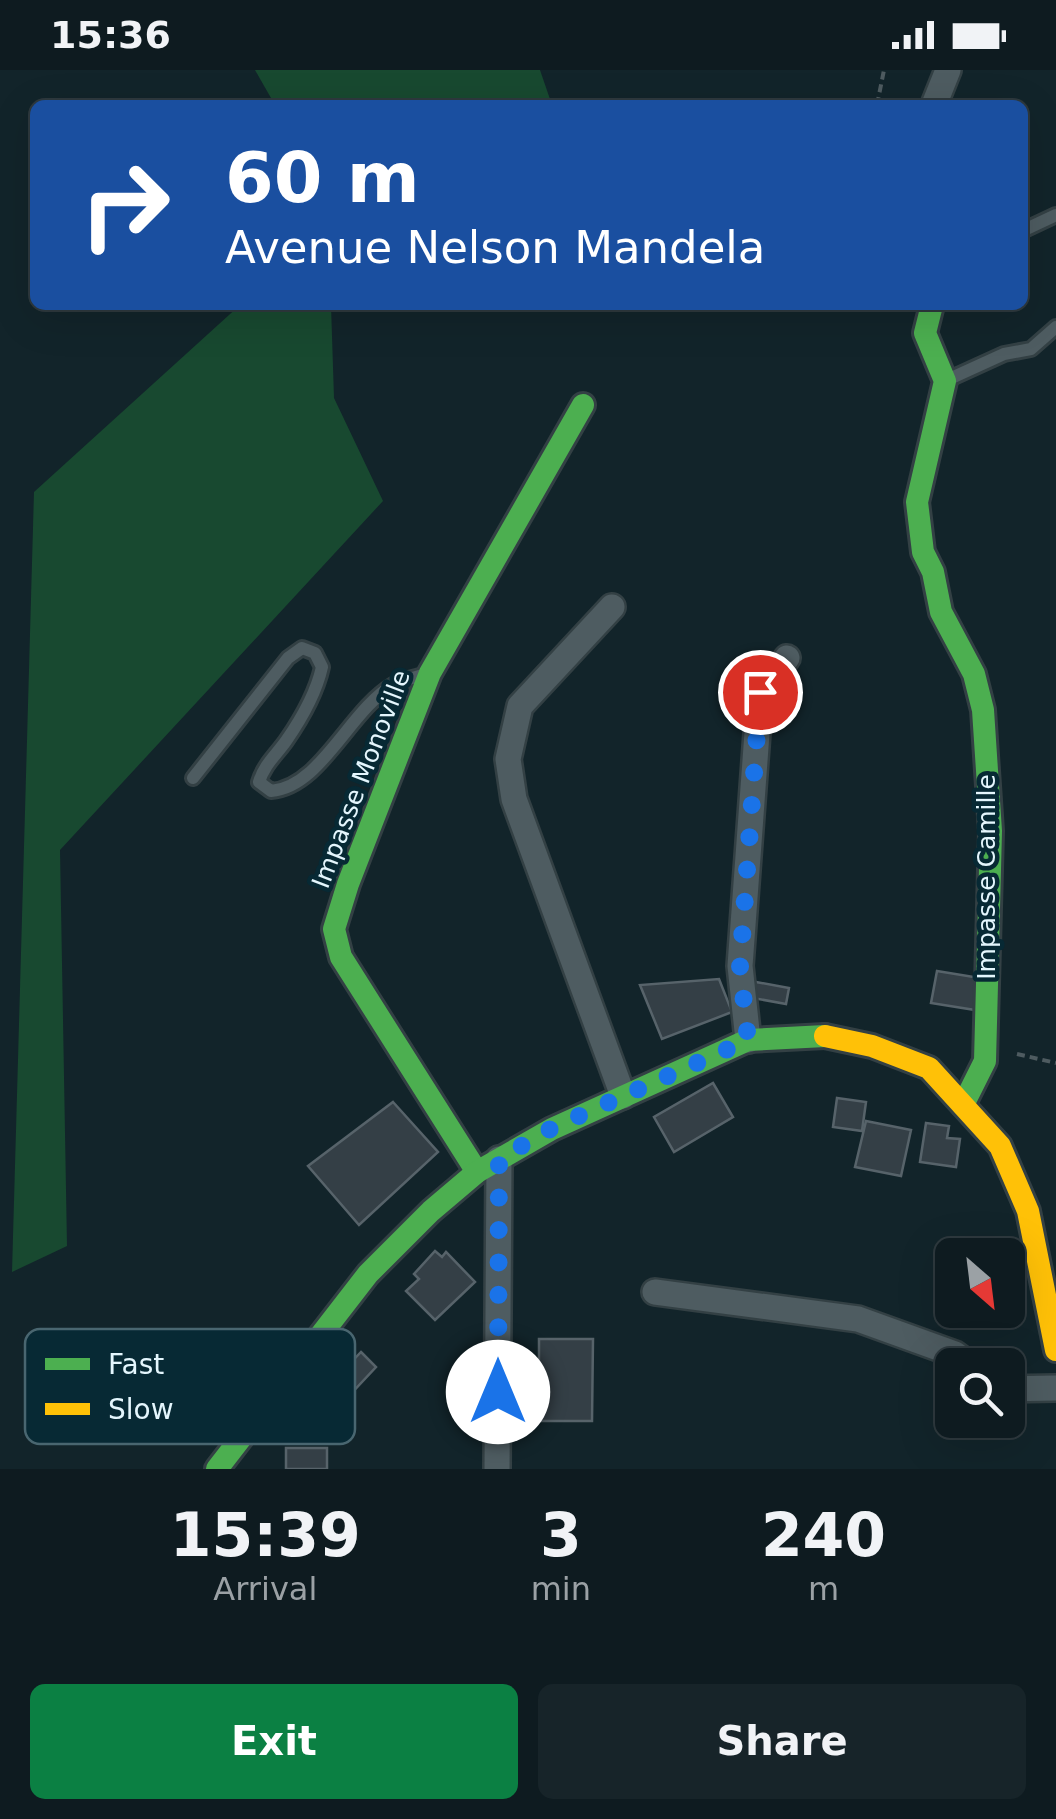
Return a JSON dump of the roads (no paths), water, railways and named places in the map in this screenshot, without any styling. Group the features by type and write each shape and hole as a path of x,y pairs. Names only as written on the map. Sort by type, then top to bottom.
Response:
{"street":[{"path":"936,100 948,70"},
{"path":"931,310 925,333 944,381"},
{"name":"Impasse Camille","path":"944,381 918,502 923,552 933,572 941,612 974,674 983,710 991,831 986,1061 963,1104"},
{"name":"Impasse Monoville","path":"488,1165 342,956 334,929 430,673 583,405"},
{"path":"612,606 520,706 508,759 514,800 622,1096"},
{"path":"748,1040 740,966 760,692 786,658"},
{"path":"326,1329 368,1274 431,1211 488,1165 552,1128 748,1040 822,1034 872,1046 929,1068 1000,1146 1028,1210 1056,1350"},
{"path":"488,1165 497,1469"},
{"path":"655,1292 858,1319 938,1348"},
{"path":"1025,1389 1056,1388"},
{"path":"220,1467 238,1444"}],"lane":[{"path":"1028,228 1056,214"},
{"path":"944,381 1004,354 1031,348 1056,327"},
{"path":"193,778 288,658 302,648 314,653 322,667 318,686 303,714 262,770 259,782 271,791 290,790 313,771 333,743 392,685 430,673"}]}
